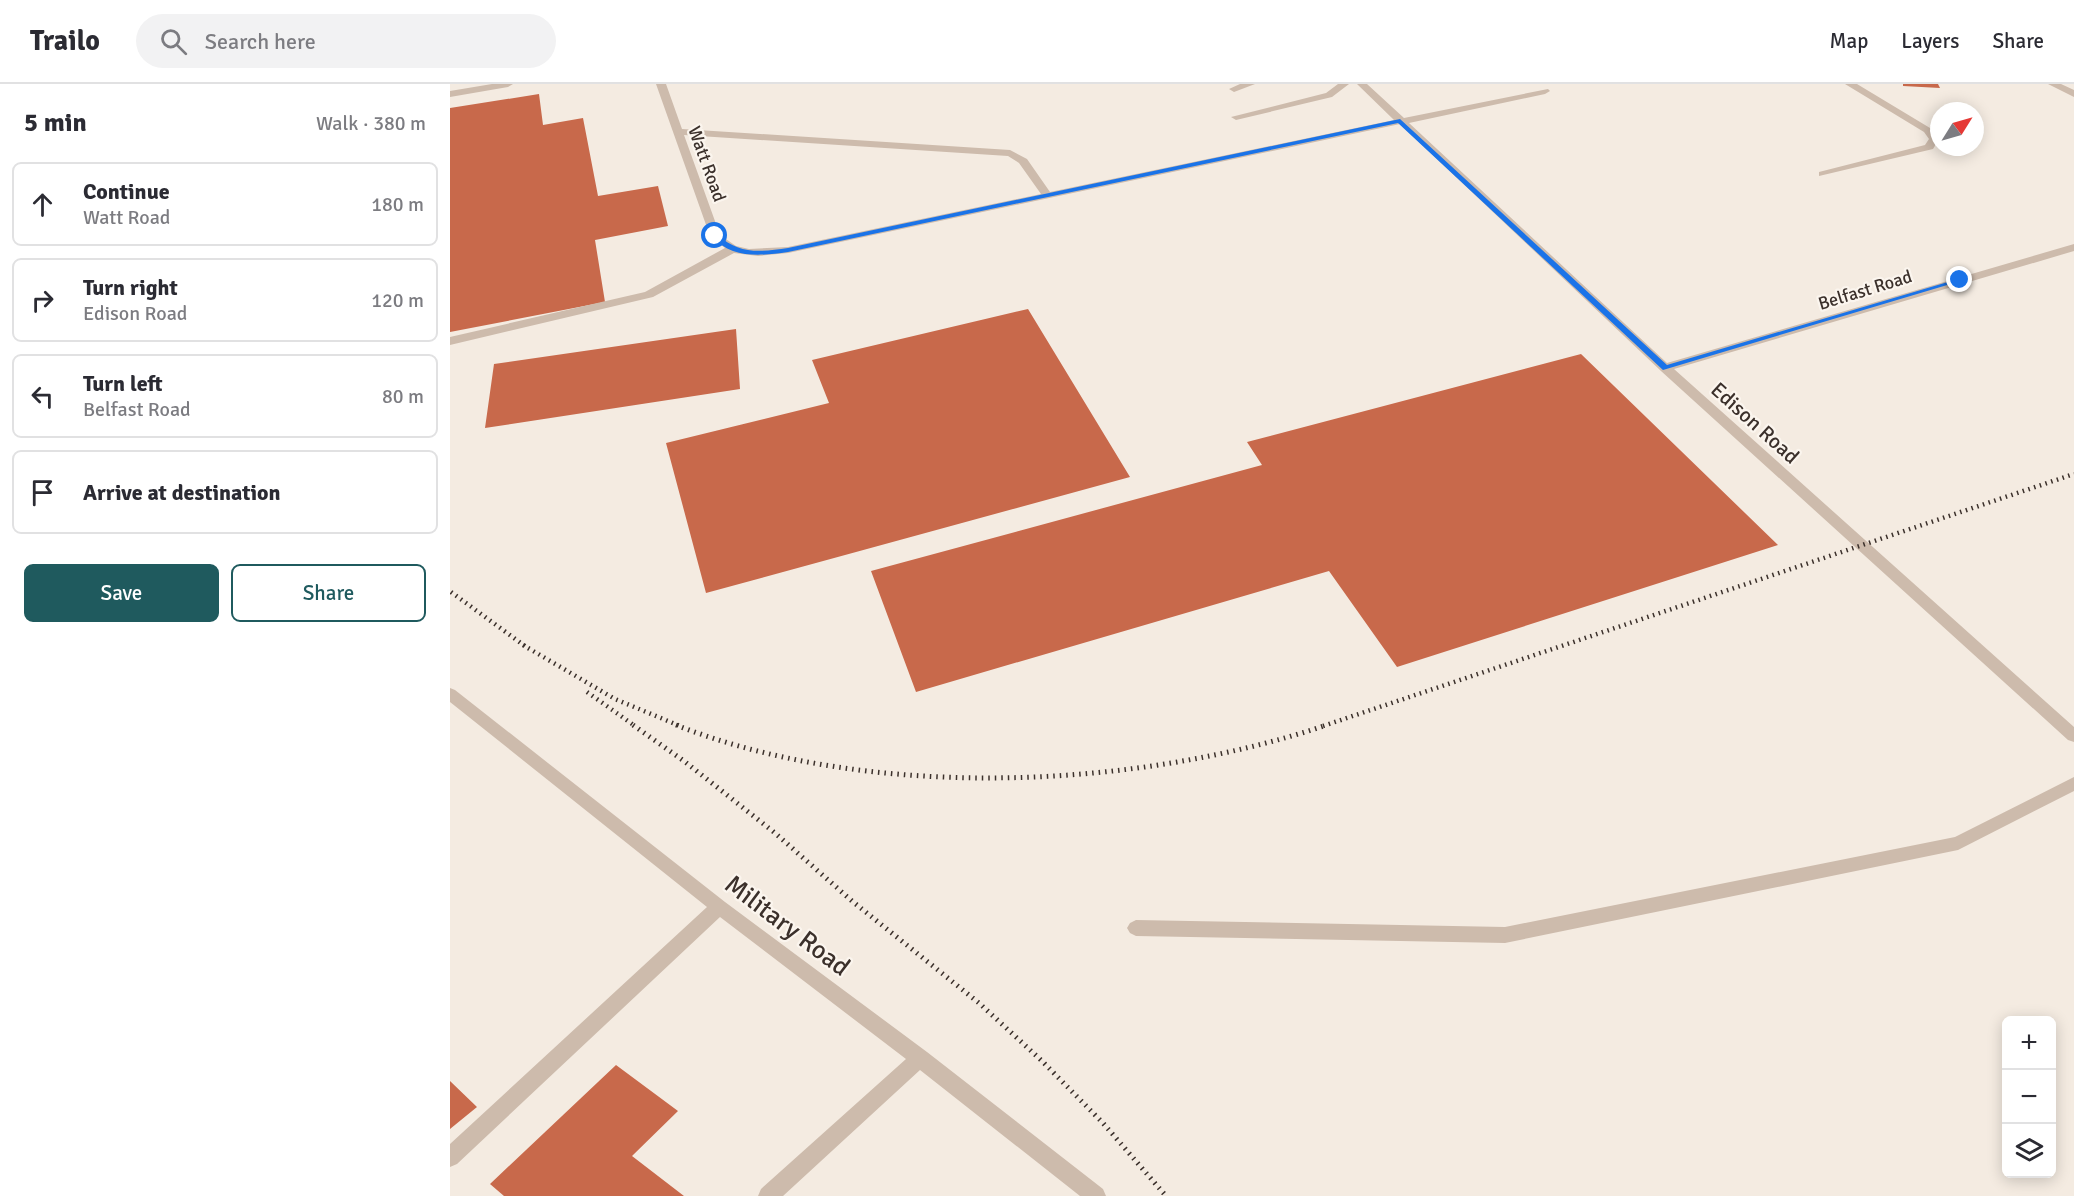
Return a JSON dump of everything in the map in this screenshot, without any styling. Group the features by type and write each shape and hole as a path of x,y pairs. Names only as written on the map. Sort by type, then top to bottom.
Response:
{"street":[{"path":"450,94 508,84"},
{"name":"Watt Road","path":"661,84 715,236 732,249"},
{"path":"1234,89 1251,84"},
{"path":"1316,84 1329,94"},
{"path":"1236,117 1329,94 1344,84"},
{"name":"Edison Road","path":"1362,84 1665,368 2074,736"},
{"path":"1823,174 1929,147 1934,139 1927,130 1850,84"},
{"path":"2053,84 2074,94"},
{"path":"450,341 649,295 732,249 751,254 788,250 1545,91"},
{"path":"678,132 1010,153 1023,161 1047,195"},
{"name":"Belfast Road","path":"1665,368 2074,247"},
{"name":"Military Road","path":"450,694 719,907 920,1058 1096,1196"},
{"path":"1136,928 1505,935 1958,843 2074,783"},
{"path":"450,1157 719,907"},
{"path":"768,1196 920,1058"}],"building":[{"path":"1903,84 1938,84 1940,88 1903,86"},
{"path":"539,94 543,125 583,118 598,196 658,186 668,226 595,240 605,302 450,332 450,108"},
{"path":"1028,309 1130,477 706,593 666,443 829,403 812,360"},
{"path":"736,329 740,389 485,428 494,364"},
{"path":"1581,354 1778,545 1397,667 1329,571 916,692 871,571 1262,465 1247,442"},
{"path":"616,1065 678,1111 632,1156 684,1196 504,1196 490,1184"},
{"path":"450,1081 477,1107 450,1129"}],"railway":[{"path":"1323,726 2074,474"},
{"path":"451,592 526,647"},
{"path":"526,647 615,699 680,726"},
{"path":"526,647 529,649"},
{"path":"587,692 635,726"},
{"path":"633,725 684,761 775,833 852,901 979,1003 1041,1060 1103,1123 1166,1196"},
{"path":"676,725 752,749 832,766 916,776 1001,778 1086,774 1170,763 1251,747 1327,725"}],"route":[{"path":"715,236 725,246 739,252 751,254 788,250 1400,121 1665,368 1960,280"}]}
